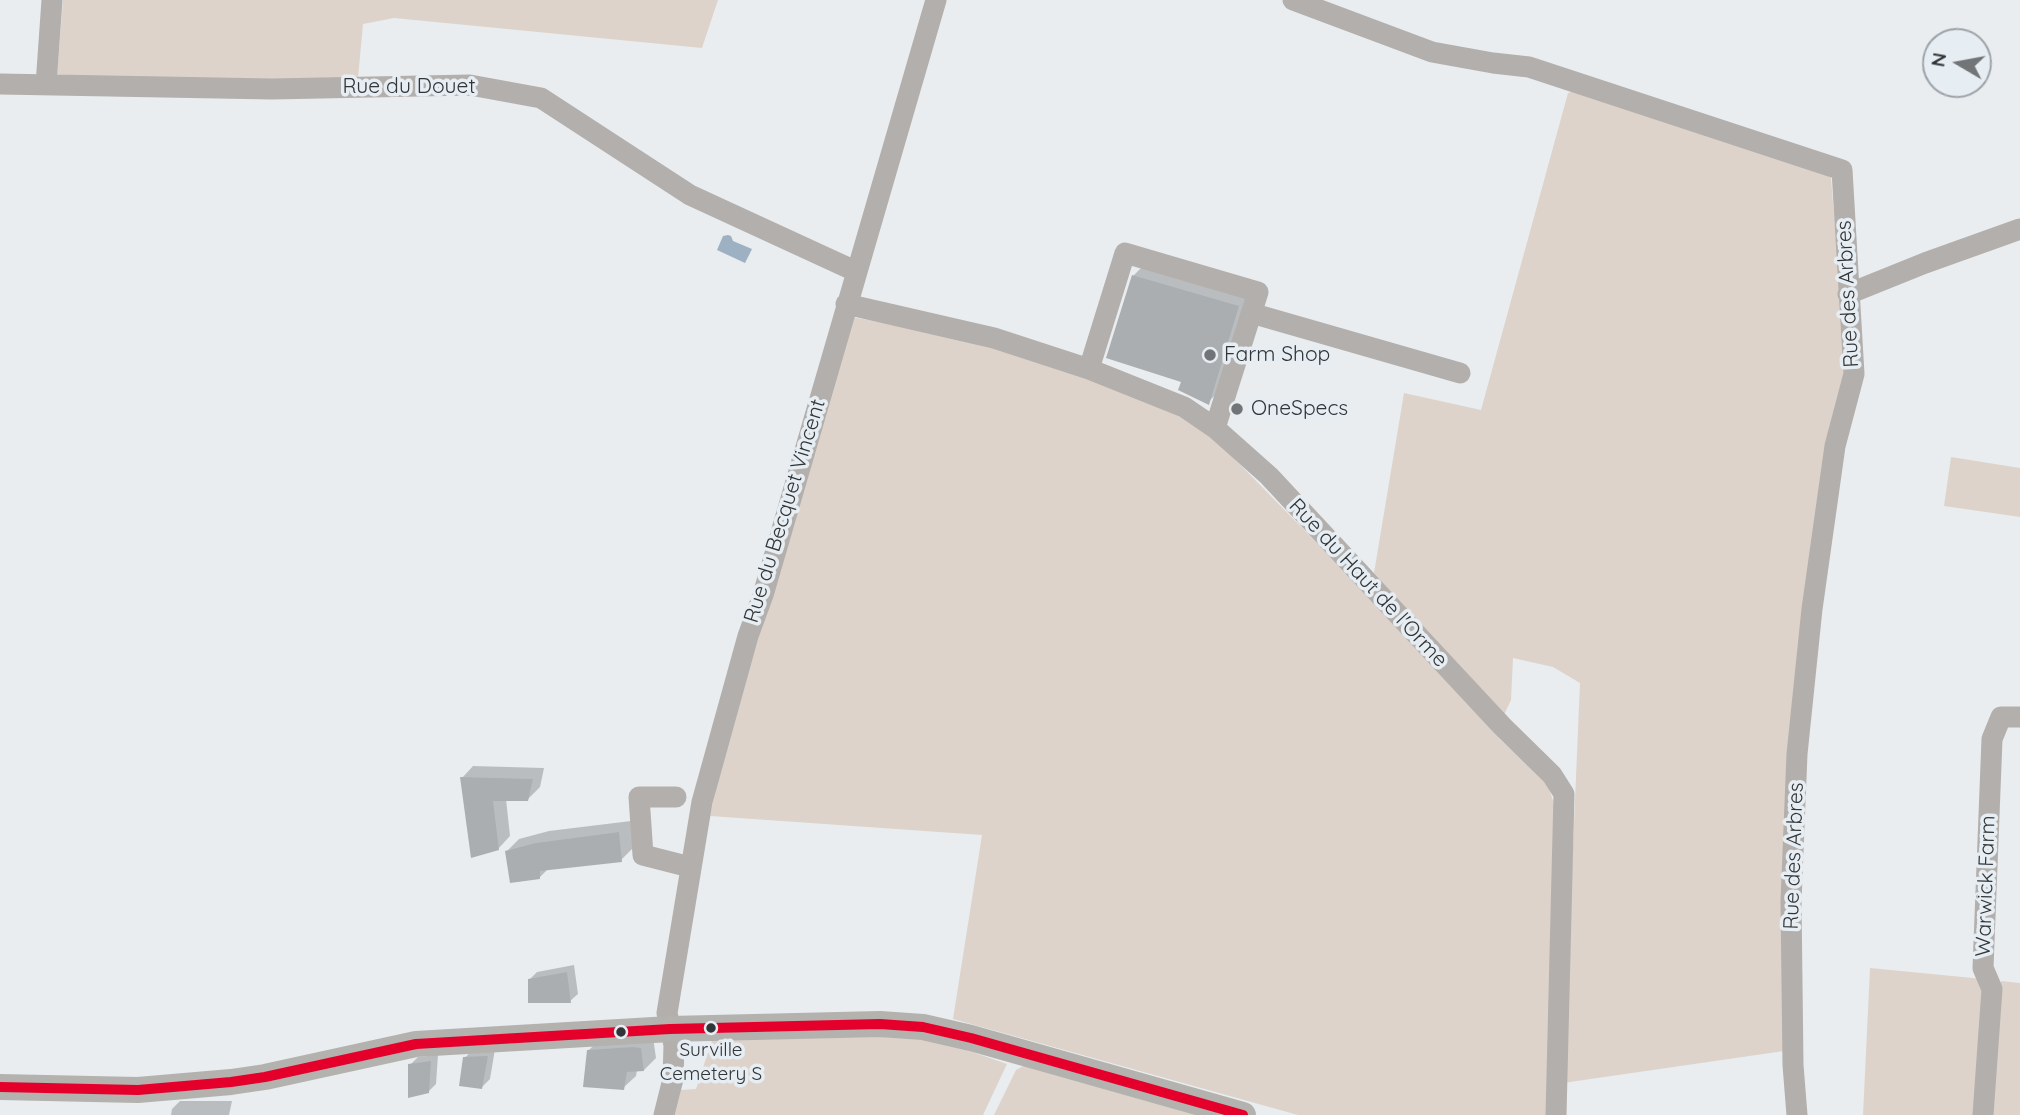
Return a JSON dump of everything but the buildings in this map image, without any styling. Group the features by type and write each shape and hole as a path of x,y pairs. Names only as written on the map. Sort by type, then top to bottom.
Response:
{"main road":[{"path":"0,1087 138,1090 218,1084 265,1077 416,1044 670,1029 880,1024 923,1027 971,1038 1243,1115"}],"street":[{"path":"46,85 52,0"},
{"name":"Rue du Becquet Vincent","path":"664,1115 673,1079 674,1045 667,1013 702,802 748,636 763,595 855,271 936,0"},
{"name":"Rue des Arbres","path":"1293,0 1432,52 1529,67 1842,170 1854,374 1835,446 1812,609 1797,754 1791,901 1793,1065 1797,1115"},
{"name":"Rue du Douet","path":"0,84 272,89 470,85 541,98 690,195 855,271"},
{"path":"1848,294 2020,229"},
{"path":"1089,369 1125,253 1258,292 1214,428"},
{"name":"Rue du Haut de l'Orme","path":"846,304 994,338 1089,369 1184,407 1214,428 1269,476 1502,726 1552,775 1564,794 1556,1115"},
{"path":"1251,313 1460,373"},
{"name":"Warwick Farm","path":"1983,1115 1992,989 1983,968 1992,738 2001,717 2020,717"},
{"path":"676,797 639,797 643,855 690,867"}],"shaded area":[{"path":"63,0 718,0 702,48 394,18 363,24 358,78 258,82 57,75"},
{"path":"1577,90 1822,171 1831,178 1847,373 1828,440 1784,1051 1563,1083 1580,683 1553,667 1513,658 1511,700 1503,717 1374,573 1404,393 1481,410 1568,93"},
{"path":"851,317 966,337 1086,374 1172,412 1217,441 1454,683 1501,740 1547,782 1557,813 1549,1115 1298,1115 953,1019 982,835 710,816 725,744"},
{"path":"1951,457 2020,468 2020,517 1944,506"},
{"path":"1870,968 1983,979 1975,1115 1863,1115"},
{"path":"2001,981 2020,983 2020,1115 1992,1115"},
{"path":"876,1034 938,1040 1007,1064 983,1115 675,1115 681,1090 696,1089 712,1040"},
{"path":"1025,1065 1198,1115 994,1115 1016,1070"}],"water":[{"path":"728,235 733,241 752,249 745,263 717,250 723,236"}],"transit line":[{"path":"0,1087 138,1090 231,1082 416,1044 670,1029 880,1024 923,1027 971,1038 1243,1115"}],"place":[{"name":"Farm Shop","path":"1210,355"},
{"name":"OneSpecs","path":"1237,409"},
{"name":"Surville Cemetery S","path":"711,1028"}]}
